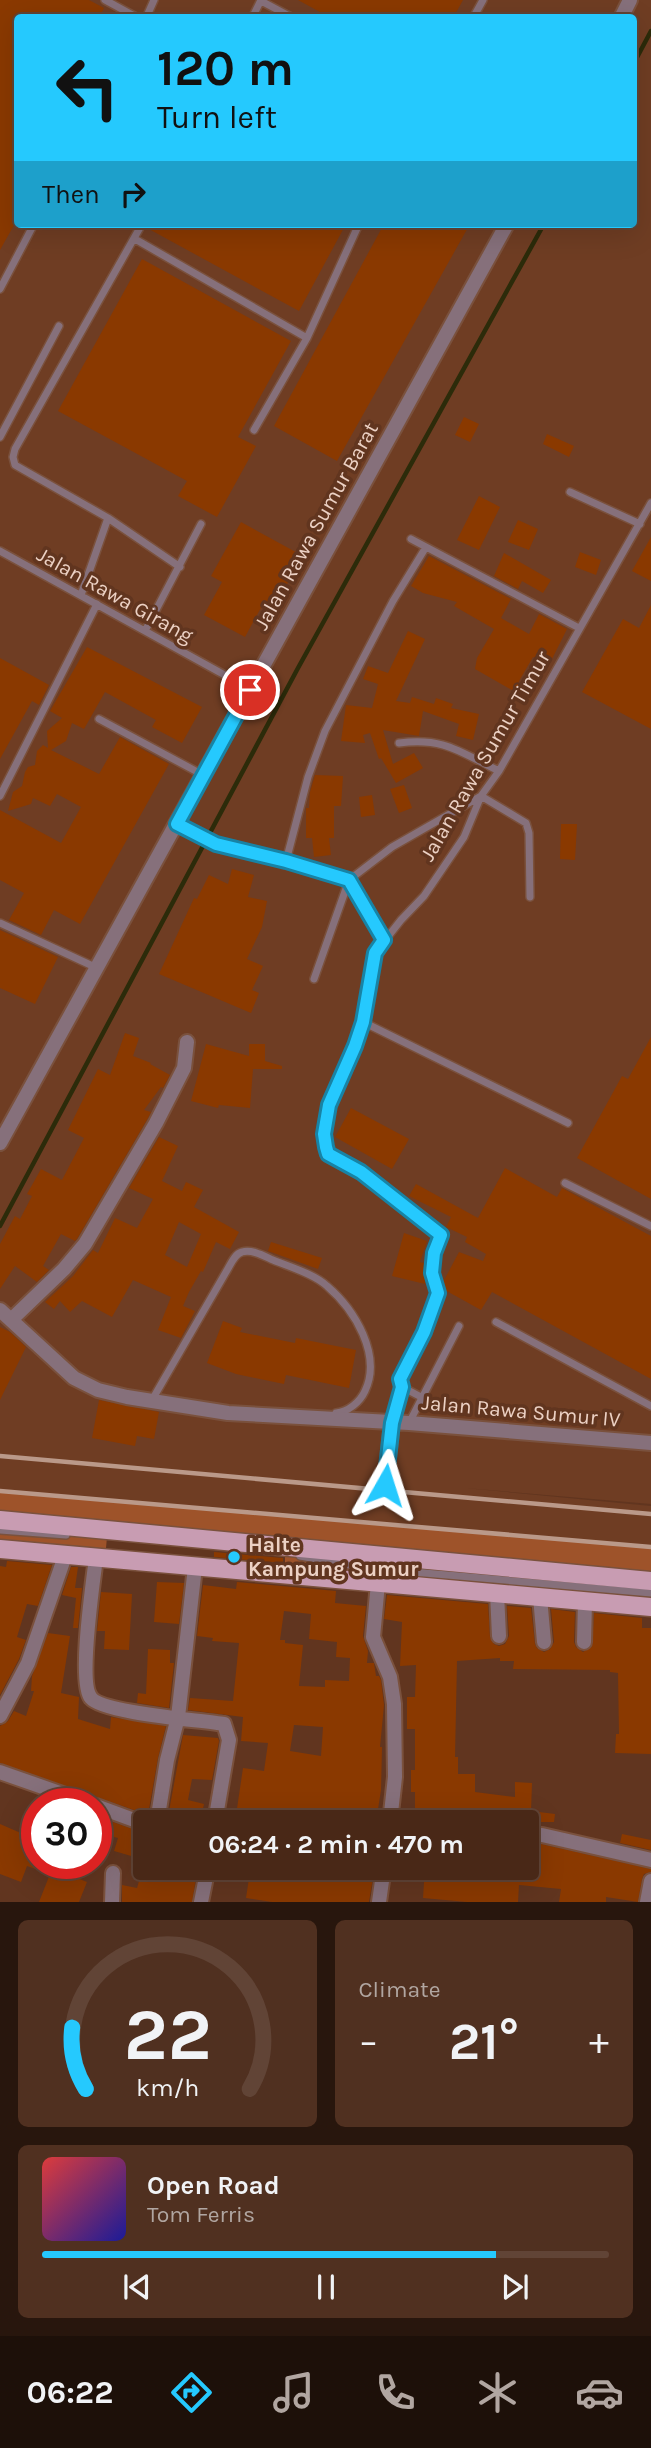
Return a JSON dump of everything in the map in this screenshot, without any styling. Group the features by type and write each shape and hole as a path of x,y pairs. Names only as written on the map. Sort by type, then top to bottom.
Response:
{"main road":[{"path":"0,1520 651,1581"},
{"path":"0,1549 651,1606"}],"street":[{"name":"Jalan Rawa Sumur Barat","path":"0,1143 505,228"},
{"path":"6,1314 79,1252 156,1123 184,1068 187,1042"},
{"name":"Jalan Rawa Sumur IV","path":"6,1314 52,1360 86,1385 117,1395 228,1413 410,1423 651,1443"},
{"path":"385,1485 392,1423"},
{"path":"0,1716 28,1663 65,1556"},
{"path":"96,1558 86,1662 87,1688 91,1698 101,1704 138,1713 224,1724 229,1740 217,1810"},
{"path":"159,1810 167,1760 178,1717 195,1567"},
{"path":"378,1583 373,1637 390,1677 394,1704 391,1810"},
{"path":"497,1593 499,1636"},
{"path":"541,1597 544,1642"},
{"path":"584,1642 585,1601"},
{"path":"0,1772 46,1788"},
{"path":"112,1812 133,1820"},
{"path":"542,1835 651,1860"},
{"path":"112,1902 113,1873"},
{"path":"201,1902 205,1880"},
{"path":"384,1880 384,1901"},
{"path":"647,1902 651,1881"}],"lane":[{"path":"105,0 131,14"},
{"path":"261,0 286,14"},
{"path":"0,289 32,228"},
{"path":"140,228 15,449 13,457 15,465 108,518 180,567"},
{"path":"254,430 307,338 357,228"},
{"path":"135,239 307,338"},
{"path":"0,437 59,326"},
{"path":"570,492 640,524"},
{"name":"Jalan Rawa Sumur Timur","path":"402,1387 402,1373 424,1332 438,1293 432,1273 434,1253 441,1235 361,1172 328,1154 324,1134 329,1105 363,1022 375,953 424,896 464,837 481,796 499,771 651,503"},
{"path":"81,595 108,518"},
{"path":"145,631 201,524"},
{"path":"411,539 579,628"},
{"path":"286,861 308,777 325,731 393,601 426,547"},
{"name":"Jalan Rawa Girang","path":"0,551 250,690"},
{"path":"0,796 97,604"},
{"path":"99,719 203,775"},
{"path":"399,743 441,743 499,771"},
{"path":"314,979 349,880 392,847 481,796 526,823 529,833 530,897"},
{"path":"177,824 216,844 349,880 384,940"},
{"path":"0,923 98,968"},
{"path":"363,1022 568,1123"},
{"path":"565,1183 651,1226"},
{"path":"152,1401 238,1254 252,1252 326,1285 358,1323 371,1360 371,1378 362,1397 345,1412 293,1418"},
{"path":"496,1322 651,1406"},
{"path":"410,1423 459,1326"},
{"path":"392,1423 402,1387 422,1398"},
{"path":"0,1530 281,1552 367,1568 651,1593"}],"shaded area":[{"path":"0,0 651,0 651,1504 465,1488 651,1506 651,1547 0,1491"},
{"path":"0,1491 651,1547 651,1581 0,1520"},
{"path":"0,1529 107,1537 105,1559 0,1549"},
{"path":"285,1553 367,1568 651,1593 651,1606 285,1575"}],"building":[{"path":"0,0 89,0 104,8 101,14 14,14 14,225 0,250"},
{"path":"298,0 463,0 455,14 324,14"},
{"path":"147,228 344,228 299,311"},
{"path":"382,228 468,228 337,461 274,426"},
{"path":"142,259 291,341 238,437 256,446 217,517 178,496 187,481 58,411"},
{"path":"464,417 479,424 470,442 455,435"},
{"path":"547,434 574,446 569,457 543,444"},
{"path":"479,496 500,507 479,550 457,540"},
{"path":"518,520 538,529 529,550 508,542"},
{"path":"241,522 303,556 273,609 263,604 245,637 204,615 222,582 211,576"},
{"path":"651,537 651,581 632,571"},
{"path":"580,552 601,560 596,575 575,567"},
{"path":"504,553 551,580 543,593 522,581 518,589 494,576"},
{"path":"429,556 511,599 501,618 529,634 539,614 567,629 549,665 533,657 519,681 517,693 475,669 477,658 494,629 454,606 457,602 423,593 411,586"},
{"path":"651,605 651,729 582,692 623,619 639,628"},
{"path":"408,631 425,639 396,701 410,703 412,697 434,704 436,698 453,704 451,708 479,714 473,740 456,736 459,724 423,711 419,736 383,730 393,764 414,753 423,768 396,783 381,758 379,759 370,733 363,735 365,743 341,741 346,705 372,708 378,684 363,679 368,666 388,673"},
{"path":"87,647 202,707 182,743 152,727 156,720 105,692 84,729 72,723 66,741 51,750 99,774 120,737 169,764 80,924 54,910 41,935 9,920 24,893 0,880 0,810 61,843 81,807 57,794 50,806 33,798 31,804 8,811 13,792 22,786 28,767 35,765 37,751 43,745 48,748 47,731 62,718 50,711"},
{"path":"0,658 49,685 39,705 32,701 0,759"},
{"path":"315,775 343,776 341,806 334,806 334,838 329,838 331,855 314,857 312,838 306,838 306,808 309,808"},
{"path":"404,785 412,808 399,813 390,789"},
{"path":"372,795 375,815 361,817 359,797"},
{"path":"561,824 577,824 575,860 560,859"},
{"path":"232,869 254,875 248,897 267,901 262,927 247,959 263,966 252,990 259,993 251,1013 159,974 194,898 197,899 209,875 228,884"},
{"path":"0,930 58,957 35,1004 0,988"},
{"path":"125,1033 139,1038 133,1056 170,1075 163,1088 161,1087 144,1110 151,1112 77,1239 75,1241 61,1234 43,1266 49,1270 37,1282 15,1266 0,1289 0,1244 15,1216 20,1219 32,1196 27,1194 41,1169 62,1180 84,1138 68,1130 98,1069 110,1075"},
{"path":"651,1037 651,1199 577,1158 622,1076 628,1079"},
{"path":"206,1044 249,1056 249,1044 265,1044 265,1061 282,1066 282,1069 253,1069 250,1108 219,1105 218,1108 191,1101"},
{"path":"351,1108 409,1139 392,1169 335,1137"},
{"path":"159,1137 178,1146 162,1181 182,1191 186,1182 203,1190 194,1207 239,1232 230,1249 216,1242 203,1272 201,1271 183,1306 195,1311 181,1338 158,1330 171,1297 133,1280 112,1317 82,1301 70,1312 60,1301 54,1309 45,1302 73,1276 93,1250 98,1253 115,1218 137,1228 153,1199 129,1188","holes":["179,1222 201,1234 187,1267 165,1255"]},
{"path":"505,1168 557,1197 562,1188 651,1236 651,1379 492,1292 481,1310 443,1289 442,1284 459,1252 483,1261 486,1254 465,1242 467,1237 446,1227 451,1217 409,1196 416,1184 478,1218"},
{"path":"404,1233 427,1241 420,1262 427,1264 425,1284 392,1276"},
{"path":"271,1242 322,1258 318,1269 268,1251"},
{"path":"223,1321 242,1328 240,1332 295,1343 296,1338 356,1350 349,1388 286,1375 284,1384 236,1374 207,1363"},
{"path":"0,1327 10,1332 26,1347 0,1400"},
{"path":"99,1400 159,1412 154,1439 137,1436 135,1446 92,1438"},
{"path":"214,1552 283,1558 283,1563 214,1557"},
{"path":"7,1561 52,1565 38,1606 27,1604 17,1637 26,1640 0,1695 0,1566 6,1567"},
{"path":"71,1567 78,1567 75,1588 82,1588 78,1628 73,1628 76,1598 62,1595"},
{"path":"157,1582 184,1583 179,1624 154,1622"},
{"path":"237,1582 336,1591 335,1603 366,1606 363,1636 368,1651 367,1663 374,1663 376,1676 381,1680 384,1705 378,1810 237,1810 243,1768 264,1771 268,1743 241,1741 243,1717 188,1710 190,1698 233,1701 239,1643 212,1641 213,1638 197,1636 203,1585 236,1589","holes":["284,1611 311,1614 309,1639 337,1642 336,1657 350,1658 349,1681 325,1680 325,1687 299,1686 303,1645 280,1640","294,1725 323,1727 321,1756 290,1751"]},
{"path":"101,1592 132,1594 129,1650 104,1649 105,1631 97,1631"},
{"path":"387,1595 488,1604 490,1637 494,1644 499,1646 505,1644 509,1636 507,1606 531,1608 535,1644 544,1652 550,1649 554,1642 551,1609 575,1612 574,1642 583,1652 592,1646 594,1613 642,1618 642,1628 651,1628 651,1754 615,1753 616,1734 619,1734 618,1673 610,1670 513,1669 514,1661 500,1661 500,1658 457,1661 455,1757 458,1757 458,1774 475,1774 475,1792 515,1797 515,1782 532,1783 531,1810 415,1810 415,1792 411,1792 411,1770 415,1770 415,1729 407,1729 407,1697 415,1697 416,1665 400,1666 402,1622 384,1619"},
{"path":"48,1633 70,1636 61,1693 79,1697 78,1719 110,1729 111,1717 166,1726 149,1810 134,1810 112,1802 112,1788 71,1788 0,1763 0,1726 8,1721 14,1711 26,1716 34,1691 31,1691 32,1676"},
{"path":"148,1649 170,1650 170,1663 174,1663 169,1708 137,1703 138,1693 146,1694"},
{"path":"183,1735 218,1738 212,1780 192,1779 188,1800 204,1804 203,1810 169,1810"},
{"path":"539,1812 555,1814 554,1822 539,1822"},
{"path":"112,1822 133,1829 133,1857 114,1851 118,1838 112,1836"},
{"path":"0,1824 21,1833 22,1879 21,1882 0,1874"},
{"path":"622,1834 651,1840 651,1850 620,1843"},
{"path":"539,1843 651,1869 642,1879 638,1902 606,1897 606,1902 559,1902 561,1889 519,1885 518,1902 467,1902 423,1898 424,1880 539,1880"},
{"path":"48,1879 80,1879 87,1882 79,1902 39,1902"},
{"path":"139,1880 196,1880 192,1902 122,1902 122,1885 137,1888"},
{"path":"249,1880 373,1880 369,1902 272,1902 246,1898"}],"waterway":[{"path":"637,57 651,31"},
{"path":"0,1226 298,668 542,228"}],"railway":[{"path":"0,1456 651,1514"},
{"path":"0,1491 651,1547"}],"place":[{"name":"Halte Kampung Sumur","path":"234,1557"}],"route":[{"path":"250,690 177,824 216,844 349,880 384,940 375,953 363,1022 355,1046 329,1105 324,1134 326,1147 328,1154 361,1172 441,1235 434,1253 432,1273 438,1293 424,1332 400,1379 402,1387 392,1423 385,1485"}]}
